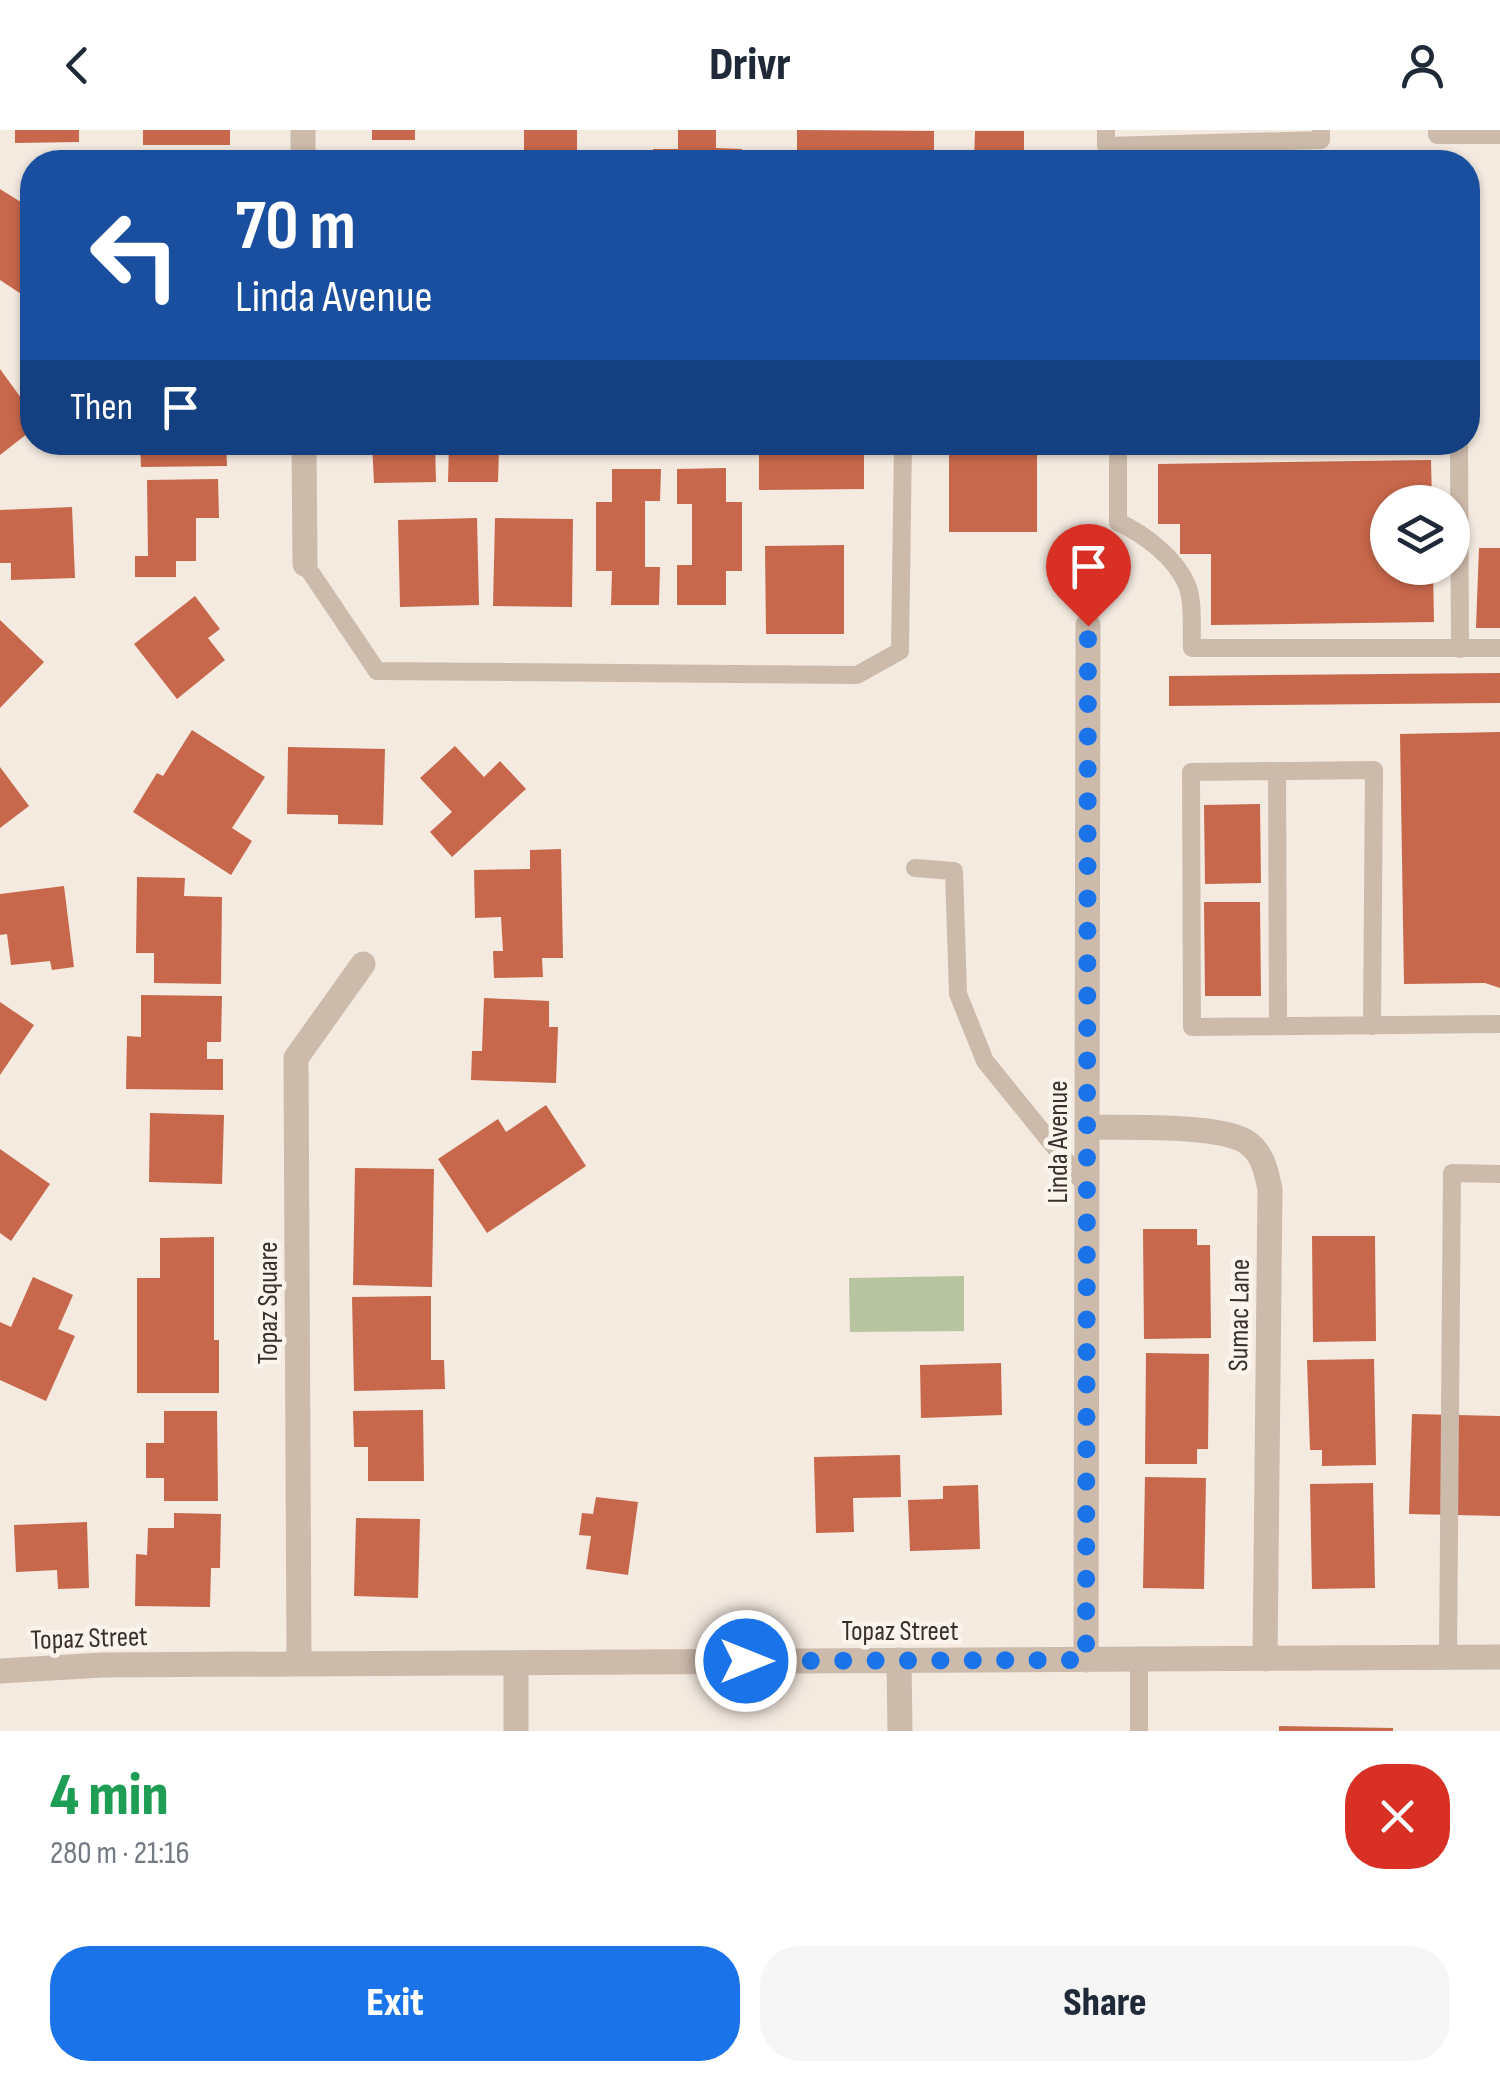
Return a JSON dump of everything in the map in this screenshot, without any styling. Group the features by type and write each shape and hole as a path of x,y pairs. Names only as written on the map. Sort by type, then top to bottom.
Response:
{"street":[{"path":"304,455 305,564"},
{"name":"Linda Avenue","path":"1086,1660 1088,626"},
{"name":"Topaz Square","path":"298,1664 296,1058 363,964"},
{"name":"Sumac Lane","path":"1087,1127 1220,1132 1247,1142 1264,1162 1270,1209 1264,1659"},
{"name":"Topaz Street","path":"0,1671 102,1665 1500,1657"},
{"path":"899,1660 900,1731"},
{"path":"516,1662 516,1731"}],"lane":[{"path":"1106,130 1106,146 1322,140 1321,130"},
{"path":"1437,130 1438,134 1500,135"},
{"path":"305,564 377,671 857,675 900,651 903,455"},
{"path":"1118,455 1118,522 1140,532 1188,586 1192,648 1500,648"},
{"path":"1460,455 1460,648"},
{"path":"1372,1026 1374,770 1191,772 1192,1027 1372,1026 1500,1024"},
{"path":"1277,771 1278,1026"},
{"path":"915,868 954,871 958,994 985,1061 1087,1186"},
{"path":"1448,1658 1452,1172 1500,1174"},
{"path":"1139,1659 1139,1731"}],"green space":[{"path":"964,1276 964,1331 850,1332 849,1278"}],"building":[{"path":"15,130 79,130 79,142 15,143"},
{"path":"143,130 230,130 230,145 143,145"},
{"path":"372,130 415,130 415,140 372,140"},
{"path":"524,130 577,130 577,150 524,150"},
{"path":"678,130 716,130 716,148 742,149 653,150 678,149"},
{"path":"797,130 934,131 934,150 797,150"},
{"path":"975,131 1024,131 1024,150 974,150"},
{"path":"0,189 20,202 20,293 0,280"},
{"path":"0,369 20,396 20,439 0,455"},
{"path":"141,455 227,455 227,466 141,467"},
{"path":"373,455 435,455 436,482 374,483"},
{"path":"449,455 499,455 498,482 448,482"},
{"path":"759,455 864,455 864,489 759,490"},
{"path":"949,455 1037,455 1037,532 949,532"},
{"path":"1431,460 1432,485 1370,485 1370,585 1433,585 1434,622 1211,625 1211,554 1180,554 1180,524 1158,524 1158,464"},
{"path":"726,468 726,502 742,502 742,571 726,571 726,605 677,605 677,565 692,565 692,504 677,504 677,469"},
{"path":"612,469 661,469 660,501 645,501 645,567 660,567 659,605 611,605 612,571 596,571 596,502 612,502"},
{"path":"218,479 219,518 196,518 196,561 176,561 176,577 135,577 135,556 148,556 147,480"},
{"path":"72,507 75,578 11,580 11,563 0,563 0,510"},
{"path":"477,518 479,605 400,607 398,520"},
{"path":"495,518 573,519 572,607 493,606"},
{"path":"844,545 844,634 766,634 765,546"},
{"path":"1479,548 1500,548 1500,628 1476,628"},
{"path":"195,596 220,629 208,638 225,660 177,699 134,644"},
{"path":"0,620 44,662 0,708"},
{"path":"1500,673 1500,703 1169,706 1169,676"},
{"path":"192,730 265,777 232,828 252,841 231,875 133,812 157,773 163,776"},
{"path":"1500,732 1500,988 1485,983 1404,984 1400,734"},
{"path":"455,746 484,777 500,761 526,789 452,857 430,832 452,812 420,778"},
{"path":"288,747 385,749 383,825 338,824 338,815 287,814"},
{"path":"0,767 29,806 0,828"},
{"path":"1260,804 1261,883 1205,884 1204,805"},
{"path":"561,849 563,958 542,958 543,977 494,978 493,951 503,951 501,917 475,918 474,870 530,869 530,850"},
{"path":"137,877 185,878 184,896 222,897 221,984 154,983 154,953 136,953"},
{"path":"64,886 74,967 52,970 50,961 11,965 7,934 0,935 0,894"},
{"path":"1204,902 1260,902 1261,996 1205,996"},
{"path":"141,995 222,996 221,1042 207,1042 207,1059 223,1059 223,1090 126,1089 127,1036 141,1037"},
{"path":"484,998 549,1001 549,1027 558,1027 556,1083 471,1080 472,1051 482,1051"},
{"path":"0,1002 34,1025 0,1075"},
{"path":"546,1105 586,1166 487,1233 438,1159 498,1119 506,1132"},
{"path":"150,1113 224,1115 222,1184 149,1182"},
{"path":"0,1149 50,1184 11,1241 0,1233"},
{"path":"355,1168 434,1169 432,1287 353,1285"},
{"path":"1143,1229 1197,1229 1197,1245 1210,1245 1211,1338 1144,1339"},
{"path":"1312,1236 1375,1236 1376,1341 1313,1342"},
{"path":"214,1237 214,1340 219,1340 219,1393 137,1393 137,1278 160,1278 160,1238"},
{"path":"33,1277 73,1295 58,1329 75,1336 46,1401 0,1380 0,1322 11,1327"},
{"path":"431,1296 431,1360 444,1360 445,1389 354,1391 352,1297"},
{"path":"1146,1353 1209,1354 1208,1449 1197,1449 1197,1464 1145,1464"},
{"path":"1374,1359 1376,1465 1322,1466 1322,1450 1310,1450 1307,1360"},
{"path":"1001,1363 1002,1415 921,1418 920,1365"},
{"path":"423,1410 424,1481 368,1481 368,1447 354,1447 353,1411"},
{"path":"164,1411 217,1411 218,1501 164,1501 164,1478 146,1478 146,1443 164,1443"},
{"path":"1412,1414 1500,1416 1500,1516 1409,1514"},
{"path":"900,1455 901,1497 853,1498 854,1532 816,1533 814,1457"},
{"path":"1145,1477 1206,1478 1204,1589 1143,1588"},
{"path":"1373,1483 1375,1588 1312,1589 1310,1484"},
{"path":"978,1485 980,1549 910,1551 908,1500 943,1499 943,1486"},
{"path":"596,1497 638,1502 628,1575 586,1569 591,1536 579,1535 582,1513 593,1514"},
{"path":"174,1513 221,1514 220,1568 211,1568 210,1607 135,1606 136,1554 147,1555 148,1528 174,1528"},
{"path":"356,1518 420,1519 418,1598 354,1596"},
{"path":"87,1522 89,1588 58,1589 57,1570 16,1572 14,1525"},
{"path":"1279,1726 1393,1728 1393,1731 1279,1731"}],"route":[{"path":"746,1661 1086,1660 1088,626"}]}
